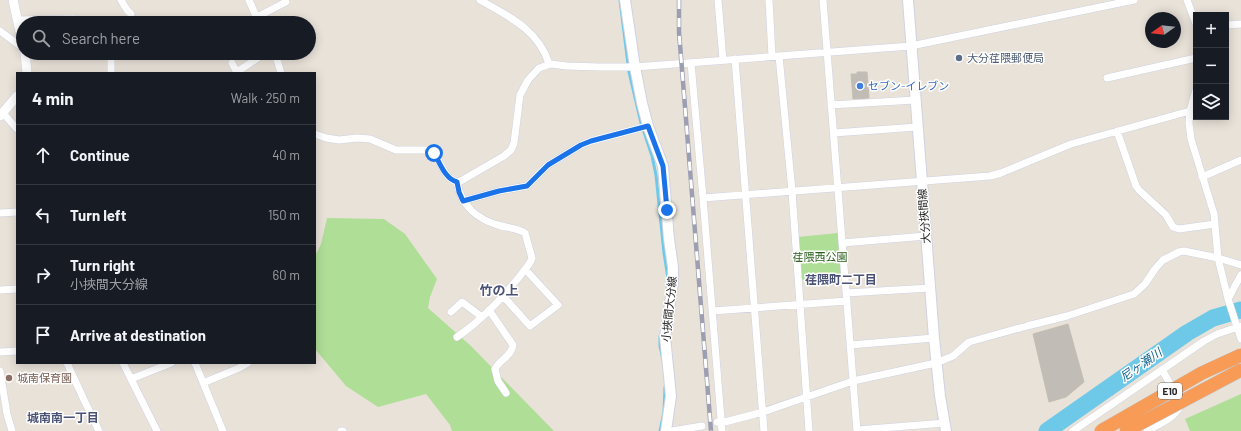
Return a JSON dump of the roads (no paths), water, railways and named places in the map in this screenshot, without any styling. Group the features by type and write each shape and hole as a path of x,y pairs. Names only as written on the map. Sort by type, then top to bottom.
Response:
{"highway":[{"name":"E10","path":"1101,431 1202,373 1241,355"},
{"name":"E10","path":"1126,431 1241,370"}],"main road":[{"name":"小挾間大分線","path":"625,0 635,67 648,126 663,166 669,240 673,267 673,282 665,337 671,396 666,431"},
{"name":"大分挾間線","path":"908,0 936,363 946,427"}],"street":[{"path":"13,0 16,16"},
{"path":"121,0 127,10 132,14"},
{"path":"248,0 256,16"},
{"path":"480,0 512,18 527,29 543,48 548,64"},
{"path":"718,0 723,60"},
{"path":"769,0 792,191 809,431"},
{"path":"823,0 857,431 946,427"},
{"path":"316,134 339,140 357,138 370,139 396,150 430,150 434,153 445,173 457,182 500,158 511,150 514,143 522,90 528,80 539,68 548,64 600,67 635,67 911,46 1134,0"},
{"path":"1187,0 1193,16"},
{"path":"264,16 286,2"},
{"path":"1229,25 1241,24"},
{"path":"0,31 16,43"},
{"path":"734,59 764,431"},
{"path":"1106,78 1193,59"},
{"path":"26,60 27,72"},
{"path":"111,60 111,72"},
{"path":"232,63 237,72 255,60"},
{"path":"277,60 281,72"},
{"path":"691,63 720,425 853,381 936,363 953,356 969,342 1067,316 1134,294 1145,284 1163,260 1179,252 1184,251 1218,258 1241,265"},
{"path":"16,97 2,114 16,128"},
{"path":"831,105 915,100"},
{"path":"1193,100 1190,111 1189,132 1212,206 1218,258 1228,299 1239,326 1241,339"},
{"path":"703,198 990,176 1001,173 1065,146 1190,111"},
{"path":"463,201 499,191 527,186 548,165 581,145 648,126"},
{"path":"834,133 917,127"},
{"path":"1117,131 1136,186 1166,214 1173,227 1179,229 1215,224"},
{"path":"1202,177 1241,160"},
{"path":"457,182 463,201 479,217 493,224 520,230 525,233 532,258 503,296 474,325 458,337"},
{"path":"0,213 16,212"},
{"path":"842,243 926,236"},
{"path":"503,296 530,326 558,305 525,269"},
{"path":"1228,299 1241,275"},
{"path":"846,293 930,288"},
{"path":"0,290 16,289"},
{"path":"712,311 847,301"},
{"path":"451,312 462,302 482,317"},
{"path":"489,310 513,345 511,352 495,369 498,380 506,393"},
{"path":"1073,431 1212,337 1239,326"},
{"path":"850,345 934,338"},
{"path":"0,352 16,351"},
{"path":"68,364 99,431"},
{"path":"124,364 157,431"},
{"path":"131,379 168,364"},
{"path":"194,364 223,431"},
{"path":"203,383 246,364"},
{"path":"1147,431 1177,412 1181,406 1180,400 1162,370"},
{"path":"0,371 7,414 12,431"},
{"path":"672,431 702,426"}],"waterway":[{"path":"620,0 629,72 641,123 652,156 656,175 668,278 667,291"},
{"name":"尼ヶ瀬川","path":"1047,431 1187,333 1213,318 1241,310"},
{"path":"660,336 660,346 663,360"},
{"path":"660,431 664,412 665,387"}],"railway":[{"path":"679,0 679,32 711,431"}],"place":[{"name":"大分荏隈郵便局","path":"959,58"},
{"name":"セブン-イレブン","path":"860,86"},
{"name":"城南保育園","path":"9,378"}],"district":[{"name":"荏隈町二丁目","path":"841,280"},
{"name":"竹の上","path":"499,290"},
{"name":"城南南一丁目","path":"63,418"}],"park label":[{"name":"荏隈西公園","path":"820,257"}]}
